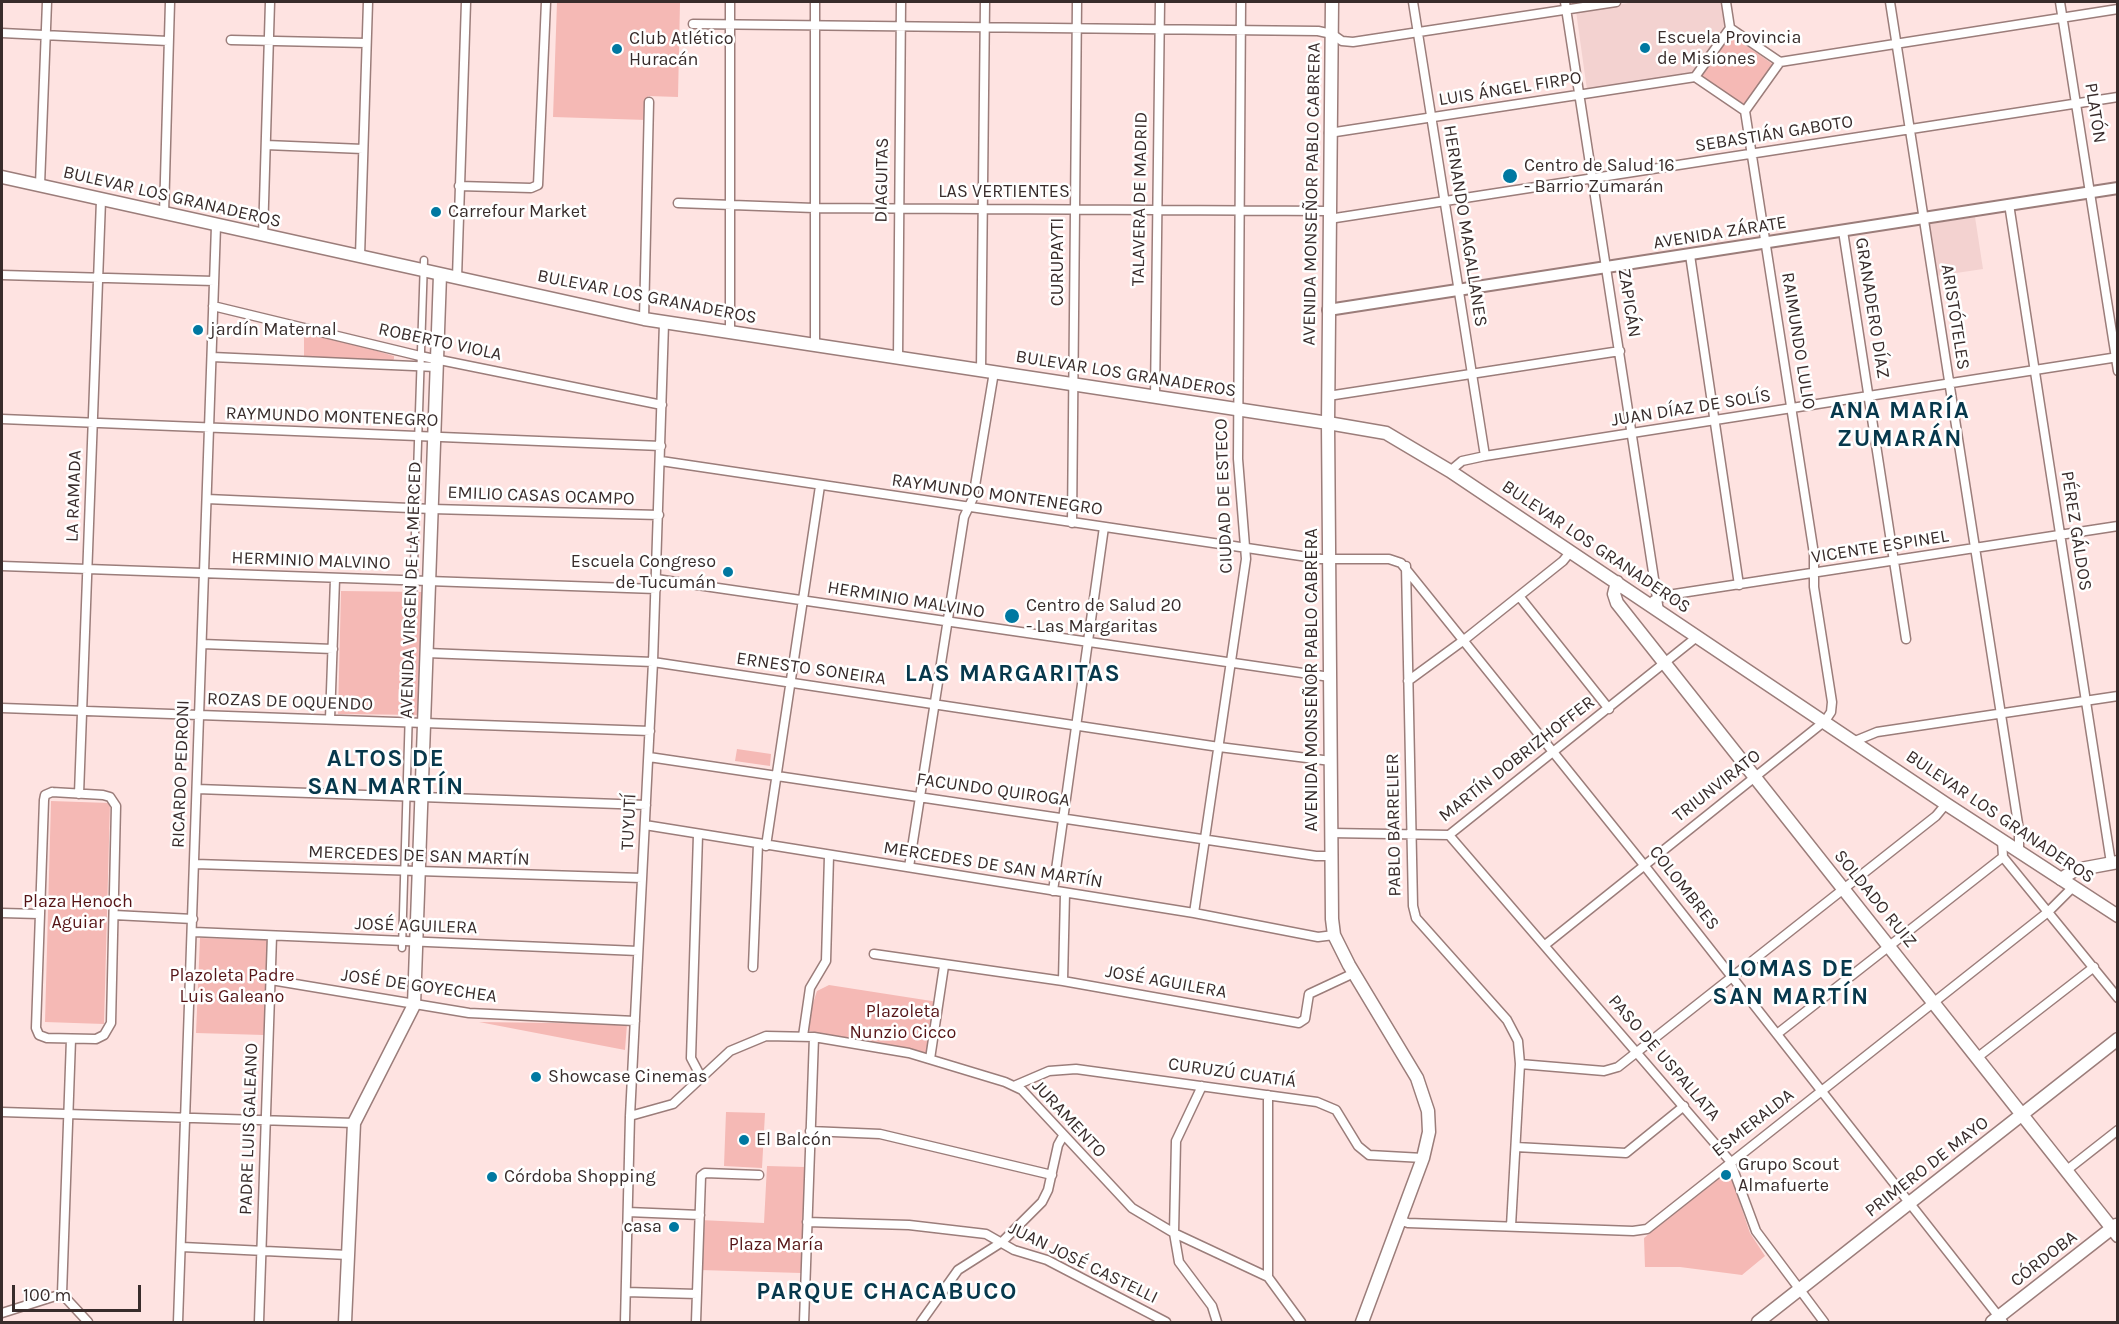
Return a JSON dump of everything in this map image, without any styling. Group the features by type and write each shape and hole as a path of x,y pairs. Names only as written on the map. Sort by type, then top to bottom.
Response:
{"main road":[{"name":"AVENIDA MONSEÑOR PABLO CABRERA","path":"1332,2 1328,310 1331,903 1334,935 1421,1088 1428,1111 1429,1132 1423,1158 1362,1323"},
{"name":"BULEVAR LOS GRANADEROS","path":"2,177 263,236 360,256 424,265 440,275 644,319 1386,433 1450,471 1617,582 1655,604 1698,636 1946,804 2118,916"},
{"name":"AVENIDA VIRGEN DE LA MERCED","path":"345,1323 354,1123 414,1005 440,275"},
{"name":"SOLDADO RUIZ","path":"1617,582 1614,594 1617,603 2116,1230"},
{"path":"2061,879 2075,870 2114,863"},
{"name":"PRIMERO DE MAYO","path":"1758,1323 2118,1039"},
{"name":"CÓRDOBA","path":"1998,1321 2116,1230"}],"street":[{"path":"40,186 47,2"},
{"path":"164,214 170,2"},
{"path":"263,236 270,2"},
{"path":"360,256 368,2"},
{"path":"457,278 466,2"},
{"path":"459,186 531,188 538,185 546,2"},
{"path":"729,332 730,2"},
{"path":"815,2 815,346"},
{"name":"DIAGUITAS","path":"898,358 901,2"},
{"path":"981,370 985,2"},
{"name":"CURUPAYTI","path":"1072,523 1077,2"},
{"name":"TALAVERA DE MADRID","path":"1155,397 1160,2"},
{"name":"CIUDAD DE ESTECO","path":"1194,913 1246,559 1239,478 1238,410 1240,2"},
{"name":"HERNANDO MAGALLANES","path":"1413,2 1485,456"},
{"path":"693,24 1318,31 1332,34 1341,41 1353,42 1418,33 1566,5 1616,2"},
{"path":"1726,2 1730,28 1695,77 1745,111 1780,62"},
{"name":"ARISTÓTELES","path":"1890,2 2019,830 2019,852"},
{"name":"PLATÓN","path":"2060,2 2118,371"},
{"name":"ZAPICÁN","path":"1566,5 1620,351 1655,604"},
{"path":"1730,28 1780,62 2118,9"},
{"path":"2,33 168,41"},
{"path":"231,40 366,43"},
{"name":"LUIS ÁNGEL FIRPO","path":"1329,133 1695,77"},
{"name":"SEBASTIÁN GABOTO","path":"1329,215 1444,202 2118,97"},
{"path":"644,319 649,102"},
{"name":"RAIMUNDO LULIO","path":"1745,111 1792,408 1814,587 1832,702 1825,721"},
{"path":"266,145 363,149"},
{"name":"AVENIDA ZÁRATE","path":"1328,310 2118,188"},
{"name":"LA RAMADA","path":"79,794 101,200"},
{"name":"LAS VERTIENTES","path":"678,203 814,208 1075,209 1329,215"},
{"name":"PÉREZ GÁLDOS","path":"2009,204 2059,536 2114,863"},
{"name":"RICARDO PEDRONI","path":"178,1323 194,932 216,226"},
{"name":"GRANADERO DÍAZ","path":"1843,231 1906,639"},
{"path":"1690,255 1739,585"},
{"name":"AVENIDA VIRGEN DE LA MERCED","path":"413,595 424,265"},
{"path":"2,275 214,282"},
{"name":"ROBERTO VIOLA","path":"213,306 421,360 662,405"},
{"name":"TUYUTÍ","path":"625,1323 630,1116 649,757 664,322"},
{"path":"1328,396 1620,351"},
{"path":"212,357 421,360"},
{"name":"JUAN DÍAZ DE SOLÍS","path":"1450,471 1462,461 1485,456 2116,357"},
{"path":"909,867 945,623 964,517 973,498 994,372"},
{"name":"RAYMUNDO MONTENEGRO","path":"2,419 661,446"},
{"name":"RAYMUNDO MONTENEGRO","path":"661,461 968,508 1330,559"},
{"path":"753,967 762,845 776,775 820,486"},
{"name":"EMILIO CASAS OCAMPO","path":"207,499 432,509 659,515"},
{"name":"VICENTE ESPINEL","path":"1655,604 1739,585 2118,526"},
{"path":"1053,891 1090,644 1104,527"},
{"path":"1408,681 1464,640 1563,561 1571,551"},
{"path":"1330,559 1389,559 1406,566"},
{"name":"HERMINIO MALVINO","path":"2,566 656,590"},
{"name":"COLOMBRES","path":"1406,566 1822,1090 1998,1321"},
{"name":"PABLO BARRELIER","path":"1406,566 1414,912 1512,1026 1518,1041 1520,1064 1511,1226"},
{"path":"330,718 335,579"},
{"name":"HERMINIO MALVINO","path":"656,579 945,623 1330,677"},
{"path":"1519,596 1609,709"},
{"name":"MARTÍN DOBRIZHOFFER","path":"1331,833 1449,836 1698,636"},
{"path":"202,644 333,649"},
{"name":"ERNESTO SONEIRA","path":"427,653 653,662 1219,747 1331,761"},
{"path":"1855,741 1877,732 2118,696"},
{"name":"ROZAS DE OQUENDO","path":"2,708 650,731"},
{"name":"AVENIDA VIRGEN DE LA MERCED","path":"402,945 409,709"},
{"name":"TRIUNVIRATO","path":"1545,945 1825,721"},
{"name":"FACUNDO QUIROGA","path":"649,757 1316,856 1331,856"},
{"path":"197,789 646,805"},
{"path":"52,792 79,794 110,797 116,806 109,1030 96,1039 47,1038 39,1035 36,1028 45,795 52,792"},
{"path":"1520,1064 1611,1070 1638,1052 1844,890 1936,816 1946,804"},
{"name":"MERCEDES DE SAN MARTÍN","path":"645,825 1194,913 1318,937 1334,935"},
{"path":"698,835 691,1058 701,1077"},
{"name":"PASO DE USPALLATA","path":"1449,836 1730,1161 1756,1231 1824,1323"},
{"path":"2002,841 2002,857 2118,998"},
{"path":"803,1036 810,988 826,961 830,856"},
{"path":"1777,1034 2002,857"},
{"name":"MERCEDES DE SAN MARTÍN","path":"195,864 420,873 642,878"},
{"name":"ESMERALDA","path":"1399,1220 1408,1223 1633,1231 1647,1229 1730,1161 2048,912 2073,887"},
{"path":"1063,981 1065,893"},
{"path":"2,913 39,914"},
{"path":"114,915 193,920"},
{"name":"JOSÉ AGUILERA","path":"194,932 402,945 417,943 638,951"},
{"name":"PADRE LUIS GALEANO","path":"260,1323 272,936"},
{"name":"JOSÉ AGUILERA","path":"874,954 932,961 944,966 1063,981 1299,1023 1305,1019 1307,998 1312,992 1354,973"},
{"path":"930,1059 944,966"},
{"path":"1978,1057 2094,967"},
{"name":"JOSÉ DE GOYECHEA","path":"271,980 469,1013 635,1021"},
{"name":"JURAMENTO","path":"630,1116 673,1104 730,1051 753,1040 783,1035 803,1036 892,1049 1014,1086 1038,1105 1063,1136 1125,1203 1174,1233 1268,1277"},
{"path":"804,1323 814,1037"},
{"path":"71,1039 62,1293 88,1323"},
{"name":"CURUZÚ CUATIÁ","path":"1014,1086 1049,1071 1076,1069 1326,1104 1341,1118 1358,1146 1369,1155 1423,1158"},
{"path":"1202,1086 1176,1141 1174,1233 1179,1262 1212,1306 1217,1323"},
{"path":"1268,1095 1268,1277 1301,1323"},
{"path":"1516,1147 1626,1153 1684,1106"},
{"path":"2,1112 354,1123"},
{"path":"2067,1170 2118,1130"},
{"path":"810,1131 880,1134 1052,1175"},
{"path":"921,1323 958,1270 1002,1242 1042,1202 1063,1136"},
{"path":"696,1323 701,1176 705,1173 759,1175"},
{"path":"628,1212 700,1215"},
{"name":"JUAN JOSÉ CASTELLI","path":"807,1222 920,1226 987,1234 1014,1250 1047,1260 1166,1323"},
{"path":"182,1247 348,1255"},
{"path":"626,1292 697,1294"},
{"path":"2,1312 62,1293"}],"shaded area":[{"name":"Escuela Provincia de Misiones","path":"1635,2 1722,2 1726,23 1693,73 1587,90 1576,11"},
{"path":"1975,217 1983,269 1936,276 1929,224"}],"green space":[{"name":"Club Atlético Huracán","path":"557,2 680,2 678,97 648,96 647,120 553,117"},
{"path":"1731,35 1774,65 1745,106 1702,76"},
{"path":"304,329 394,356 394,359 392,362 304,357"},
{"path":"341,591 425,592 423,715 338,714"},
{"path":"737,749 771,754 770,766 735,761"},
{"name":"Plaza Henoch Aguiar","path":"51,801 110,803 104,1024 45,1022"},
{"name":"Plazoleta Padre Luis Galeano","path":"200,938 268,940 264,1035 196,1033"},
{"name":"Plazoleta Nunzio Cicco","path":"829,985 938,1002 929,1054 809,1031 810,1012 817,991"},
{"path":"479,1022 627,1024 625,1050"},
{"name":"El Balcón","path":"726,1112 765,1113 762,1168 724,1166"},
{"name":"Plaza María","path":"767,1166 805,1167 801,1273 700,1270 700,1220 764,1223"},
{"path":"1728,1168 1750,1233 1765,1256 1742,1275 1680,1267 1645,1267 1644,1238"}],"place":[{"name":"Escuela Provincia de Misiones","path":"1645,48"},
{"name":"Club Atlético Huracán","path":"617,49"},
{"name":"Centro de Salud 16 - Barrio Zumarán","path":"1510,176"},
{"name":"Carrefour Market","path":"436,212"},
{"name":"jardín Maternal","path":"198,330"},
{"name":"Escuela Congreso de Tucumán","path":"728,572"},
{"name":"Centro de Salud 20 - Las Margaritas","path":"1012,616"},
{"name":"Showcase Cinemas","path":"536,1077"},
{"name":"El Balcón","path":"744,1140"},
{"name":"Grupo Scout Almafuerte","path":"1726,1175"},
{"name":"Córdoba Shopping","path":"492,1177"},
{"name":"casa","path":"674,1227"}],"district":[{"name":"ANA MARÍA ZUMARÁN","path":"1900,425"},
{"name":"LAS MARGARITAS","path":"1013,674"},
{"name":"ALTOS DE SAN MARTÍN","path":"386,773"},
{"name":"LOMAS DE SAN MARTÍN","path":"1791,983"},
{"name":"PARQUE CHACABUCO","path":"887,1292"}]}
